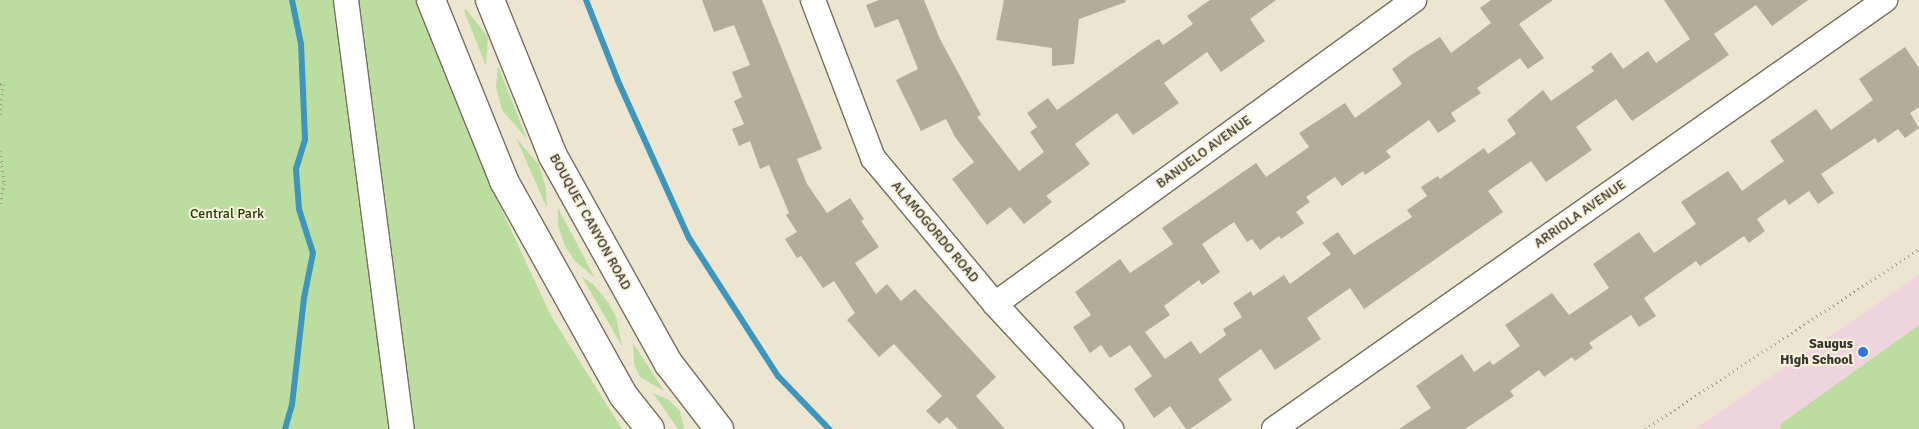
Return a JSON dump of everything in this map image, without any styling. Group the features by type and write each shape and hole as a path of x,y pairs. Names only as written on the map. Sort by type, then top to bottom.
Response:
{"main road":[{"path":"430,0 504,181 623,395 650,429"},
{"name":"BOUQUET CANYON ROAD","path":"490,0 553,156 670,364 719,429"}],"street":[{"path":"346,0 402,429"},
{"name":"ALAMOGORDO ROAD","path":"813,0 873,158 995,304 1112,429"},
{"name":"BANUELO AVENUE","path":"995,304 1414,0"},
{"name":"ARRIOLA AVENUE","path":"1274,429 1885,0"}],"path":[{"path":"0,84 3,84 0,118"},
{"path":"0,151 4,183 0,204"},
{"path":"1645,429 1919,249"}],"shaded area":[{"name":"Saugus High School","path":"1919,275 1919,429 1695,429"}],"green space":[{"name":"Central Park","path":"0,0 415,0 494,193 550,314 622,429 0,429"},
{"path":"465,8 488,37 486,66 464,11"},
{"path":"498,66 527,139 502,110 496,87"},
{"path":"516,138 539,165 546,188 547,208"},
{"path":"558,208 595,278 575,261 565,246 558,226"},
{"path":"582,277 593,284 608,302 616,317 622,346"},
{"path":"1919,325 1919,429 1782,429 1779,425"},
{"path":"633,343 664,391 640,377 634,364"},
{"path":"653,393 669,400 680,411 684,429 678,429"}],"building":[{"path":"702,0 762,0 822,149 797,159 807,184 827,213 850,198 864,219 861,221 879,247 855,263 876,294 887,284 901,301 915,289 996,377 976,396 1005,429 958,429 947,417 939,424 926,411 942,396 894,344 879,357 847,320 855,313 834,281 823,288 801,256 797,258 785,239 797,232 786,215 789,213 769,165 760,169 750,141 739,146 732,129 744,124 734,101 742,97 732,72 750,65 734,25 714,32"},
{"path":"879,0 924,0 940,39 981,115 977,117 1019,171 1044,152 1030,132 1037,127 1027,113 1048,98 1057,110 1153,42 1159,39 1163,45 1193,24 1187,16 1210,0 1276,0 1250,19 1265,41 1221,72 1207,52 1164,83 1179,103 1133,135 1117,113 1075,144 1090,164 1046,196 1052,202 1024,224 1010,207 987,225 952,179 974,162 955,137 946,119 921,131 896,80 918,69 898,19 875,28 866,5"},
{"path":"1004,0 1125,0 1126,2 1079,19 1074,64 1052,66 1052,48 996,40"},
{"path":"1491,0 1553,0 1519,24 1544,58 1528,69 1520,58 1477,88 1481,93 1451,113 1456,121 1438,133 1429,120 1386,151 1391,157 1365,175 1363,171 1342,186 1335,177 1306,197 1310,202 1296,212 1304,223 1281,239 1279,236 1260,250 1252,239 1247,242 1234,222 1202,244 1220,272 1202,285 1199,280 1164,306 1170,315 1145,332 1165,359 1191,341 1200,354 1226,335 1223,329 1242,317 1233,303 1251,291 1253,296 1284,275 1290,284 1331,254 1322,243 1338,232 1354,255 1412,217 1407,210 1427,196 1421,187 1438,176 1440,179 1484,148 1488,154 1516,134 1507,120 1543,90 1551,101 1594,71 1591,67 1611,52 1623,69 1648,51 1656,63 1690,39 1664,0 1808,0 1772,26 1756,5 1714,34 1729,55 1632,121 1616,99 1576,127 1592,150 1546,182 1531,161 1488,191 1503,212 1364,309 1350,288 1307,318 1321,339 1275,370 1261,349 1218,379 1232,400 1190,429 1186,429 1170,406 1154,418 1134,389 1152,376 1130,345 1110,358 1101,345 1090,353 1073,327 1091,315 1075,292 1120,259 1130,273 1173,244 1162,228 1256,163 1266,177 1309,147 1299,133 1345,103 1355,118 1402,84 1392,69 1411,55 1440,37 1451,53 1491,23 1480,8"},
{"path":"1905,47 1919,68 1919,107 1910,113 1919,128 1905,138 1898,129 1878,143 1875,138 1821,174 1834,193 1818,204 1809,191 1789,205 1785,199 1757,219 1765,231 1749,243 1744,236 1700,266 1696,261 1644,298 1656,316 1639,327 1631,315 1589,343 1593,348 1575,361 1572,357 1544,377 1539,370 1510,391 1514,396 1465,429 1399,429 1431,408 1416,386 1462,354 1474,372 1490,361 1493,365 1520,346 1505,325 1552,293 1569,315 1609,288 1593,264 1639,232 1654,253 1696,224 1681,202 1728,171 1742,191 1784,161 1770,141 1816,109 1831,130 1873,100 1859,79"}],"waterway":[{"path":"285,429 292,405 304,298 313,253 299,209 296,169 305,139 301,44 292,0"},
{"path":"586,0 618,81 689,238 778,376 829,429"}],"place":[{"name":"Saugus High School","path":"1863,352"}]}
